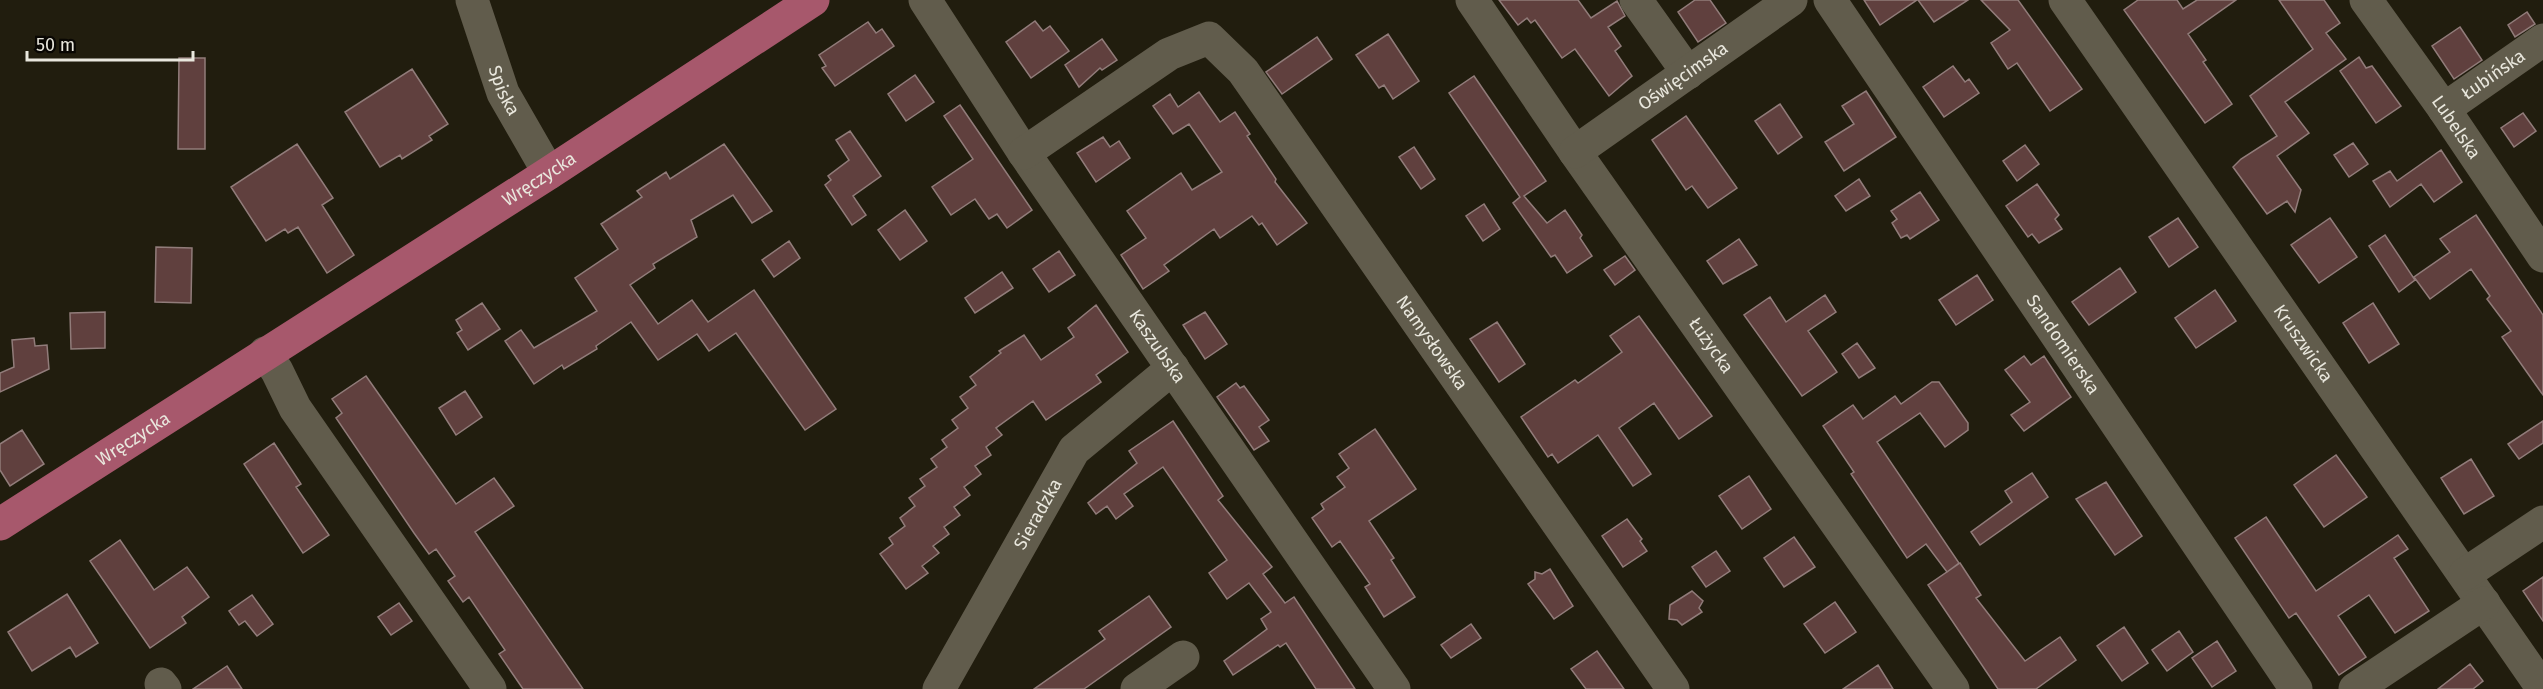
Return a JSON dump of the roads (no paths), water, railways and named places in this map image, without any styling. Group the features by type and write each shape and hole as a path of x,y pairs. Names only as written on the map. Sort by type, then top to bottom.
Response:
{"main road":[{"name":"Wręczycka","path":"0,524 549,173 813,0"}],"street":[{"name":"Spiska","path":"472,0 503,93 549,173"},
{"name":"Kaszubska","path":"926,0 1024,153 1394,689"},
{"name":"Łużycka","path":"1472,0 1575,152 1953,689"},
{"path":"1636,0 1688,73"},
{"name":"Oświęcimska","path":"1575,152 1791,0"},
{"name":"Sandomierska","path":"1830,0 2296,689"},
{"name":"Kruszwicka","path":"2065,0 2543,689"},
{"name":"Lubelska","path":"2366,0 2444,109 2543,256"},
{"name":"Namysłowska","path":"1024,153 1169,54 1209,38 1243,71 1673,689"},
{"name":"Łubińska","path":"2444,109 2543,40"},
{"path":"265,353 277,371 295,408 490,689"},
{"name":"Sieradzka","path":"939,689 1074,450 1173,368"},
{"path":"2465,574 2543,522"},
{"path":"2355,689 2484,603"},
{"path":"1137,689 1183,657"}]}
